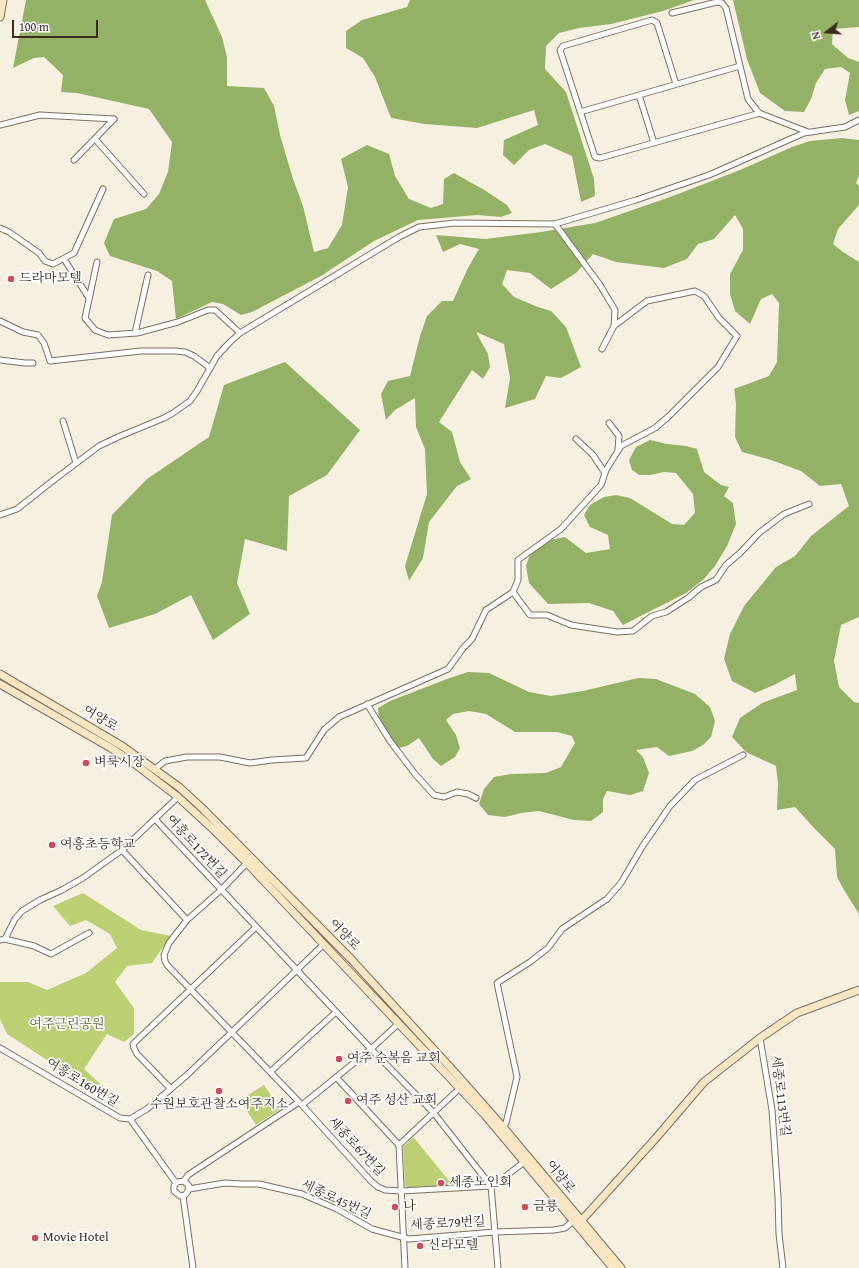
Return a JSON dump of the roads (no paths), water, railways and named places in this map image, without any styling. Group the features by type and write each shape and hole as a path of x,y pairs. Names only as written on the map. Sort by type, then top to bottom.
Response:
{"street":[{"path":"0,17 3,0"},
{"path":"672,13 717,2 722,3 726,8 748,99 760,113 809,132"},
{"path":"676,84 657,23 652,20 563,46 560,50 595,157 600,158 760,113"},
{"path":"580,112 740,66"},
{"path":"639,95 654,143"},
{"path":"0,125 40,115 114,120 74,160"},
{"path":"0,515 17,509 99,446 174,413 190,400 198,390 217,356 240,333 393,241 419,227 455,223 555,224 636,200 709,175 804,133 845,127 859,120"},
{"path":"95,139 144,194"},
{"path":"0,228 9,232 39,253 45,261 53,264 64,260 74,253 103,188"},
{"path":"555,224 600,285 615,310 614,326 602,349"},
{"path":"64,260 89,298"},
{"path":"97,262 85,318 94,330 108,335 135,333 178,322 208,310 215,310 240,333"},
{"path":"135,333 148,275"},
{"path":"153,772 165,761 187,757 220,757 250,763 306,758 324,730 339,716 448,669 464,647 472,639 486,610 513,592 518,580 518,560 561,529 601,485 605,473 621,446 656,428 718,367 737,336 719,318 704,296 695,291 647,301 614,326"},
{"path":"0,321 23,332 38,335 44,343 50,361 141,352 185,352 194,356 210,368"},
{"path":"0,360 33,363"},
{"path":"63,421 76,463"},
{"path":"609,423 619,436 618,452"},
{"path":"576,439 593,455 605,473"},
{"path":"513,592 530,614 547,615 571,625 617,632 633,631 652,616 666,612 688,598 701,587 716,580 726,565 759,533 784,514 809,504"},
{"name":"여양로","path":"0,674 116,742 153,772 215,831 247,862 398,1024 501,1129 524,1162 621,1268"},
{"name":"여양로","path":"0,684 179,787 202,808 330,938 453,1071 577,1221 613,1268"},
{"path":"367,704 390,741 415,774 434,795 444,797 457,792 468,794 476,798"},
{"path":"501,1129 506,1123 517,1077 497,983 530,962 548,948 562,929 607,899 621,883 642,847 670,806 695,780 743,755"},
{"name":"여흥로172번길","path":"2,939 22,911 83,878 122,850 178,797"},
{"name":"여흥로172번길","path":"154,819 221,890"},
{"path":"122,850 187,920"},
{"path":"247,862 221,890 187,920 169,943 164,954 165,961 167,965 301,1104"},
{"path":"221,890 371,1049 433,1112 491,1186"},
{"path":"171,1089 138,1054 133,1044 256,927"},
{"path":"2,939 34,946 51,954 90,933"},
{"path":"324,944 330,938"},
{"name":"여흥로160번길","path":"0,1048 120,1118 130,1119 148,1109 171,1089 324,944"},
{"name":"세종로113번길","path":"783,1268 779,1234 772,1110 760,1038 797,1013 859,990"},
{"path":"270,1072 336,1012"},
{"path":"176,1183 184,1181 188,1175 301,1104 371,1049 398,1024"},
{"path":"577,1221 656,1138 704,1082 760,1038"},
{"path":"336,1077 399,1145 460,1088"},
{"name":"세종로67번길","path":"301,1104 371,1181 378,1187 385,1190 401,1190"},
{"path":"130,1119 176,1183"},
{"name":"세종로67번길","path":"399,1145 405,1268"},
{"path":"401,1190 491,1186 524,1162"},
{"path":"183,1196 189,1189 188,1184 184,1181"},
{"path":"176,1183 174,1186 174,1191 178,1195 183,1196"},
{"name":"세종로45번길","path":"189,1189 225,1183 266,1185 302,1194 337,1209 372,1229 403,1237"},
{"name":"세종로79번길","path":"491,1186 498,1268"},
{"path":"183,1196 193,1268"},
{"name":"세종로79번길","path":"403,1237 409,1239 495,1232 554,1230 564,1228 577,1221"}],"place":[{"name":"드라마모텔","path":"11,279"},
{"name":"벼룩시장","path":"86,763"},
{"name":"여흥초등학교","path":"52,845"},
{"name":"여주 순복음 교회","path":"339,1059"},
{"name":"수원보호관찰소여주지소","path":"219,1091"},
{"name":"여주 성산 교회","path":"348,1101"},
{"name":"세종노인회","path":"441,1183"},
{"name":"나","path":"395,1207"},
{"name":"금룡","path":"525,1207"},
{"name":"Movie Hotel","path":"35,1238"},
{"name":"신라모텔","path":"420,1246"}],"park label":[{"name":"여주근린공원","path":"67,1025"}]}
